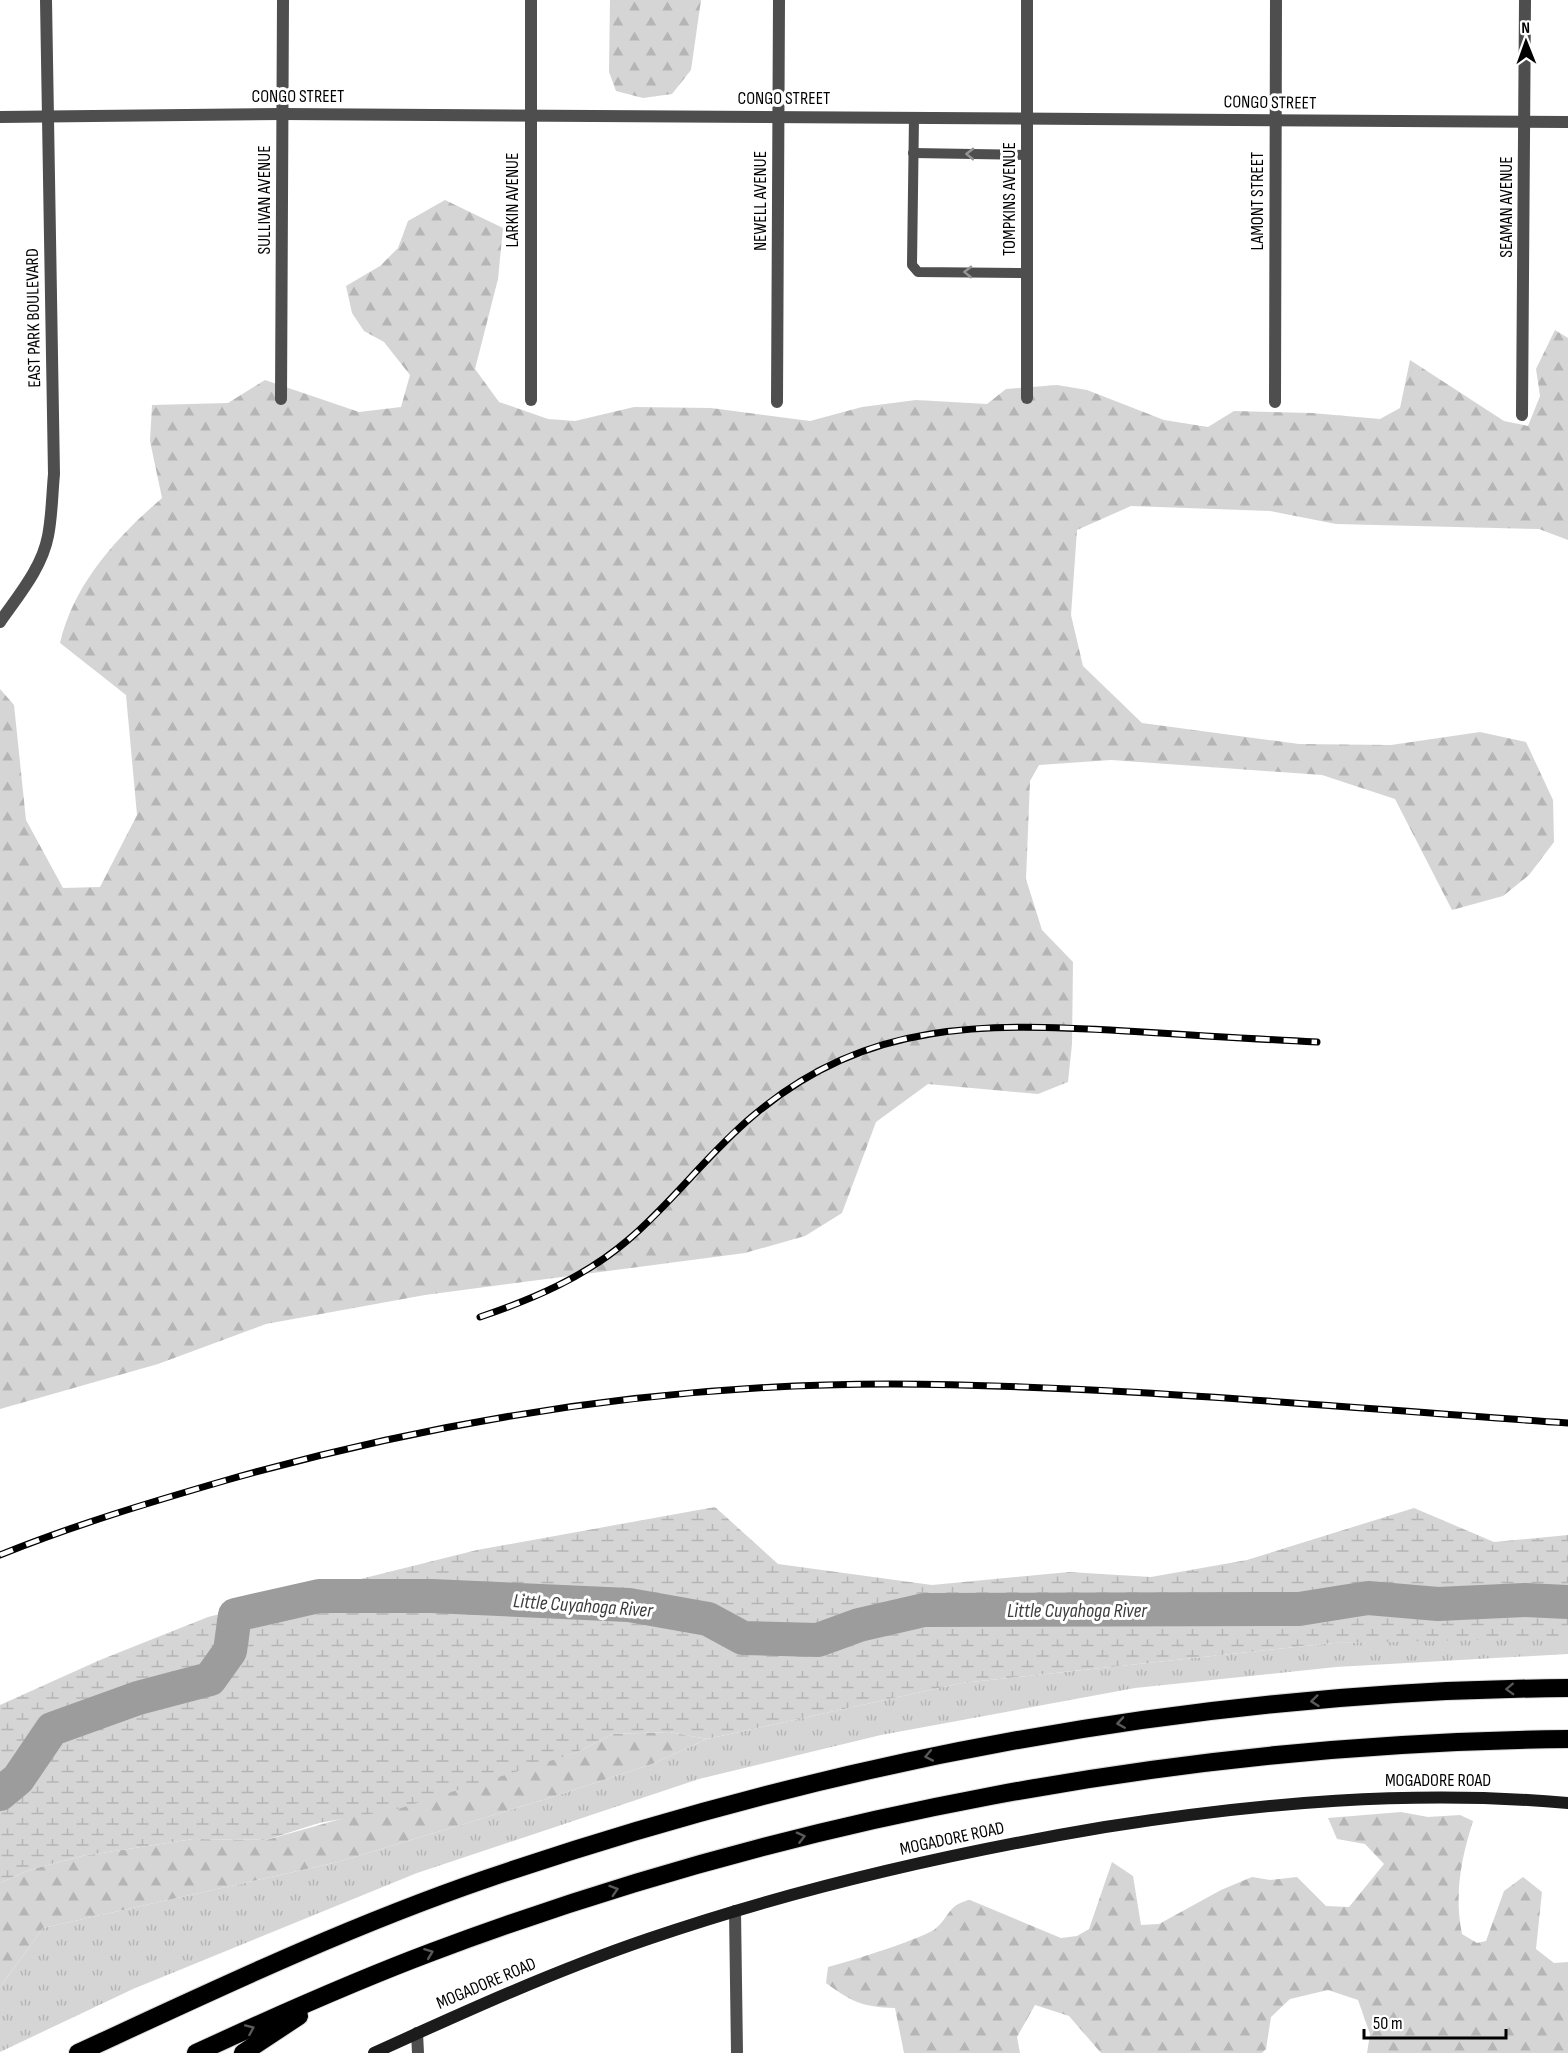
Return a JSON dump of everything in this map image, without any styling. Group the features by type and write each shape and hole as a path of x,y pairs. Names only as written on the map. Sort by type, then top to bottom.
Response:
{"highway":[{"path":"78,2053 312,1946 483,1880 657,1824 771,1792 969,1748 1145,1719 1341,1698 1568,1688"},
{"path":"196,2053 341,1988 433,1952 624,1887 773,1844 940,1806 1065,1782 1268,1755 1429,1742 1568,1739"},
{"path":"243,2053 341,1988"}],"street":[{"name":"EAST PARK BOULEVARD","path":"0,622 30,578 42,555 48,537 52,494 46,0"},
{"name":"SULLIVAN AVENUE","path":"281,399 283,0"},
{"name":"LARKIN AVENUE","path":"531,0 531,400"},
{"name":"NEWELL AVENUE","path":"777,402 779,0"},
{"name":"TOMPKINS AVENUE","path":"1027,398 1028,0"},
{"name":"LAMONT STREET","path":"1275,402 1276,0"},
{"name":"SEAMAN AVENUE","path":"1522,415 1525,0"},
{"name":"CONGO STREET","path":"0,117 282,114 1568,122"},
{"name":"MOGADORE ROAD","path":"374,2053 594,1958 735,1911 921,1862 1044,1837 1164,1818 1346,1799 1465,1797 1568,1803"},
{"path":"735,1911 737,2053"},
{"path":"417,2033 418,2053"}],"lane":[{"path":"914,117 910,253 912,265 918,272 1027,273"},
{"path":"913,153 1027,155"}],"green space":[{"path":"610,0 701,0 691,70 672,94 643,98 616,91 609,72"},
{"path":"445,200 503,228 498,279 475,369 499,402 548,419 575,421 634,407 711,408 810,421 862,407 916,400 987,404 1006,389 1057,385 1087,390 1164,420 1208,427 1234,411 1312,413 1380,419 1400,408 1410,360 1504,421 1528,426 1540,396 1536,369 1555,330 1568,338 1568,540 1539,529 1336,524 1270,511 1131,506 1077,530 1071,615 1083,666 1142,723 1299,744 1391,745 1480,732 1526,742 1553,800 1554,842 1529,875 1503,896 1452,910 1395,799 1322,775 1111,760 1039,765 1030,781 1026,879 1042,930 1073,962 1072,1044 1068,1082 1038,1094 928,1084 876,1122 842,1213 805,1236 745,1253 425,1295 266,1324 158,1364 0,1409 0,689 14,705 26,820 63,888 100,887 137,815 126,695 60,643 76,601 99,563 129,529 162,498 150,441 152,405 228,403 265,380 359,412 401,407 410,375 384,342 364,331 352,313 346,286 380,266 398,248 408,221"},
{"path":"715,1507 778,1564 932,1585 1069,1572 1151,1577 1247,1560 1414,1508 1494,1542 1568,1535 1568,1638 1333,1643 962,1683 707,1739 669,1732 613,1734 575,1753 398,1809 319,1823 266,1840 193,1839 82,1856 29,1870 0,1883 0,1705 100,1660 208,1617 477,1550"},
{"path":"1568,1636 1568,1654 1336,1667 1135,1688 881,1735 699,1779 417,1873 133,1989 0,2052 0,1987 43,1928 338,1862 546,1799 652,1764 707,1739 962,1683 1333,1643"},
{"path":"669,1732 707,1739 652,1764 546,1799 338,1862 43,1928 0,1987 0,1883 29,1870 82,1856 193,1839 266,1840 575,1753 613,1734"},
{"path":"1401,1812 1428,1817 1460,1815 1473,1821 1462,1863 1459,1905 1462,1934 1477,1943 1486,1941 1504,1891 1523,1877 1542,1892 1536,1949 1554,1963 1568,1962 1568,2053 1367,2053 1370,2034 1358,2000 1328,1990 1290,1999 1271,2017 1266,2049 1262,2053 1101,2053 1069,2016 1035,2005 1017,2037 1020,2053 904,2053 895,2008 858,2002 826,1983 828,1967 884,1950 928,1933 940,1924 953,1908 970,1900 1061,1938 1077,1936 1089,1929 1112,1862 1133,1876 1141,1925 1159,1924 1221,1890 1252,1877 1270,1880 1297,1877 1326,1906 1349,1907 1384,1864 1365,1844 1337,1839 1328,1818"}],"waterway":[{"name":"Little Cuyahoga River","path":"0,1794 18,1779 52,1729 138,1698 210,1679 230,1651 235,1615 319,1596 432,1596 629,1605 708,1619 743,1638 818,1640 859,1625 924,1610 1299,1609 1368,1598 1438,1604 1525,1600 1568,1602"}],"railway":[{"path":"480,1317 558,1286 594,1265 628,1240 660,1210 721,1145 754,1115 797,1084 841,1060 885,1044 930,1034 1025,1027 1317,1042"},
{"path":"0,1555 84,1524 227,1480 390,1439 556,1409 723,1390 890,1384 1060,1388 1568,1423"}]}
